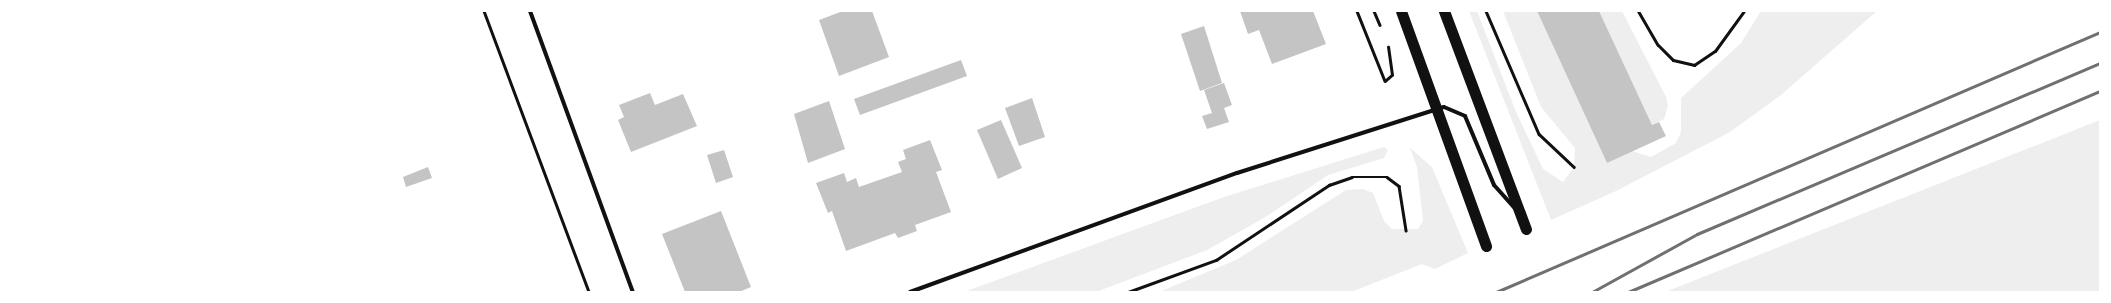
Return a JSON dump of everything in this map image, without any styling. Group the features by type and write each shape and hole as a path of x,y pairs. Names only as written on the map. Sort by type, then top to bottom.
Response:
{"highway":[{"path":"1401,11 1486,246"},
{"path":"1444,11 1526,229"}],"street":[{"path":"530,11 633,292"},
{"path":"910,292 1237,173 1436,109 1457,109 1465,116 1494,185 1519,213"}],"lane":[{"path":"1638,11 1658,45 1673,60 1694,65 1715,51 1744,11"}],"path":[{"path":"484,11 589,292"},
{"path":"1357,11 1385,81 1392,75 1393,62 1386,40"},
{"path":"1374,11 1383,33"},
{"path":"1486,11 1539,134 1574,167"},
{"path":"1128,292 1216,260 1329,185 1352,178 1387,177 1399,186 1406,230"}],"shaded area":[{"path":"1469,11 1477,11 1516,112 1543,169 1563,182 1574,167 1575,148 1541,107 1503,11 1537,11 1607,163 1632,151 1651,157 1676,143 1681,132 1681,98 1741,43 1761,11 1877,11 1781,95 1730,132 1616,191 1551,220"},
{"path":"1599,11 1622,11 1666,97 1668,106 1664,119 1652,125"},
{"path":"2100,120 2100,292 1665,292"},
{"path":"1384,147 1388,150 1384,158 1328,175 1264,218 1207,250 1096,292 964,292 1224,197"},
{"path":"1410,148 1432,167 1468,253 1435,269 1422,264 1351,292 1159,292 1236,260 1346,190 1363,189 1373,193 1384,221 1392,229 1418,229 1423,221 1417,167"}],"building":[{"path":"843,11 872,11 889,57 839,76 819,20"},
{"path":"1240,11 1313,11 1326,44 1272,64 1259,30 1248,34"},
{"path":"1537,11 1599,11 1652,125 1659,122 1666,136 1607,163"},
{"path":"1204,26 1222,83 1200,91 1181,34"},
{"path":"961,60 967,76 860,115 854,99"},
{"path":"1224,83 1232,105 1224,108 1229,122 1207,129 1202,116 1212,113 1204,90"},
{"path":"650,93 655,105 683,94 697,126 631,152 618,120 624,117 619,105"},
{"path":"1032,98 1045,137 1019,146 1005,108"},
{"path":"829,101 845,149 808,163 794,114"},
{"path":"1001,120 1022,168 998,179 977,130"},
{"path":"930,140 942,170 936,172 951,212 915,225 917,231 898,238 895,233 846,251 832,211 828,213 816,183 844,173 847,182 856,178 859,187 902,172 898,162 906,159 903,150"},
{"path":"724,150 733,177 716,183 707,155"},
{"path":"428,167 432,178 406,187 403,177"},
{"path":"721,211 751,287 739,292 685,292 662,234"}],"railway":[{"path":"1496,292 2100,32"},
{"path":"1592,292 1697,234 2100,63"},
{"path":"1628,292 2100,91"}]}
